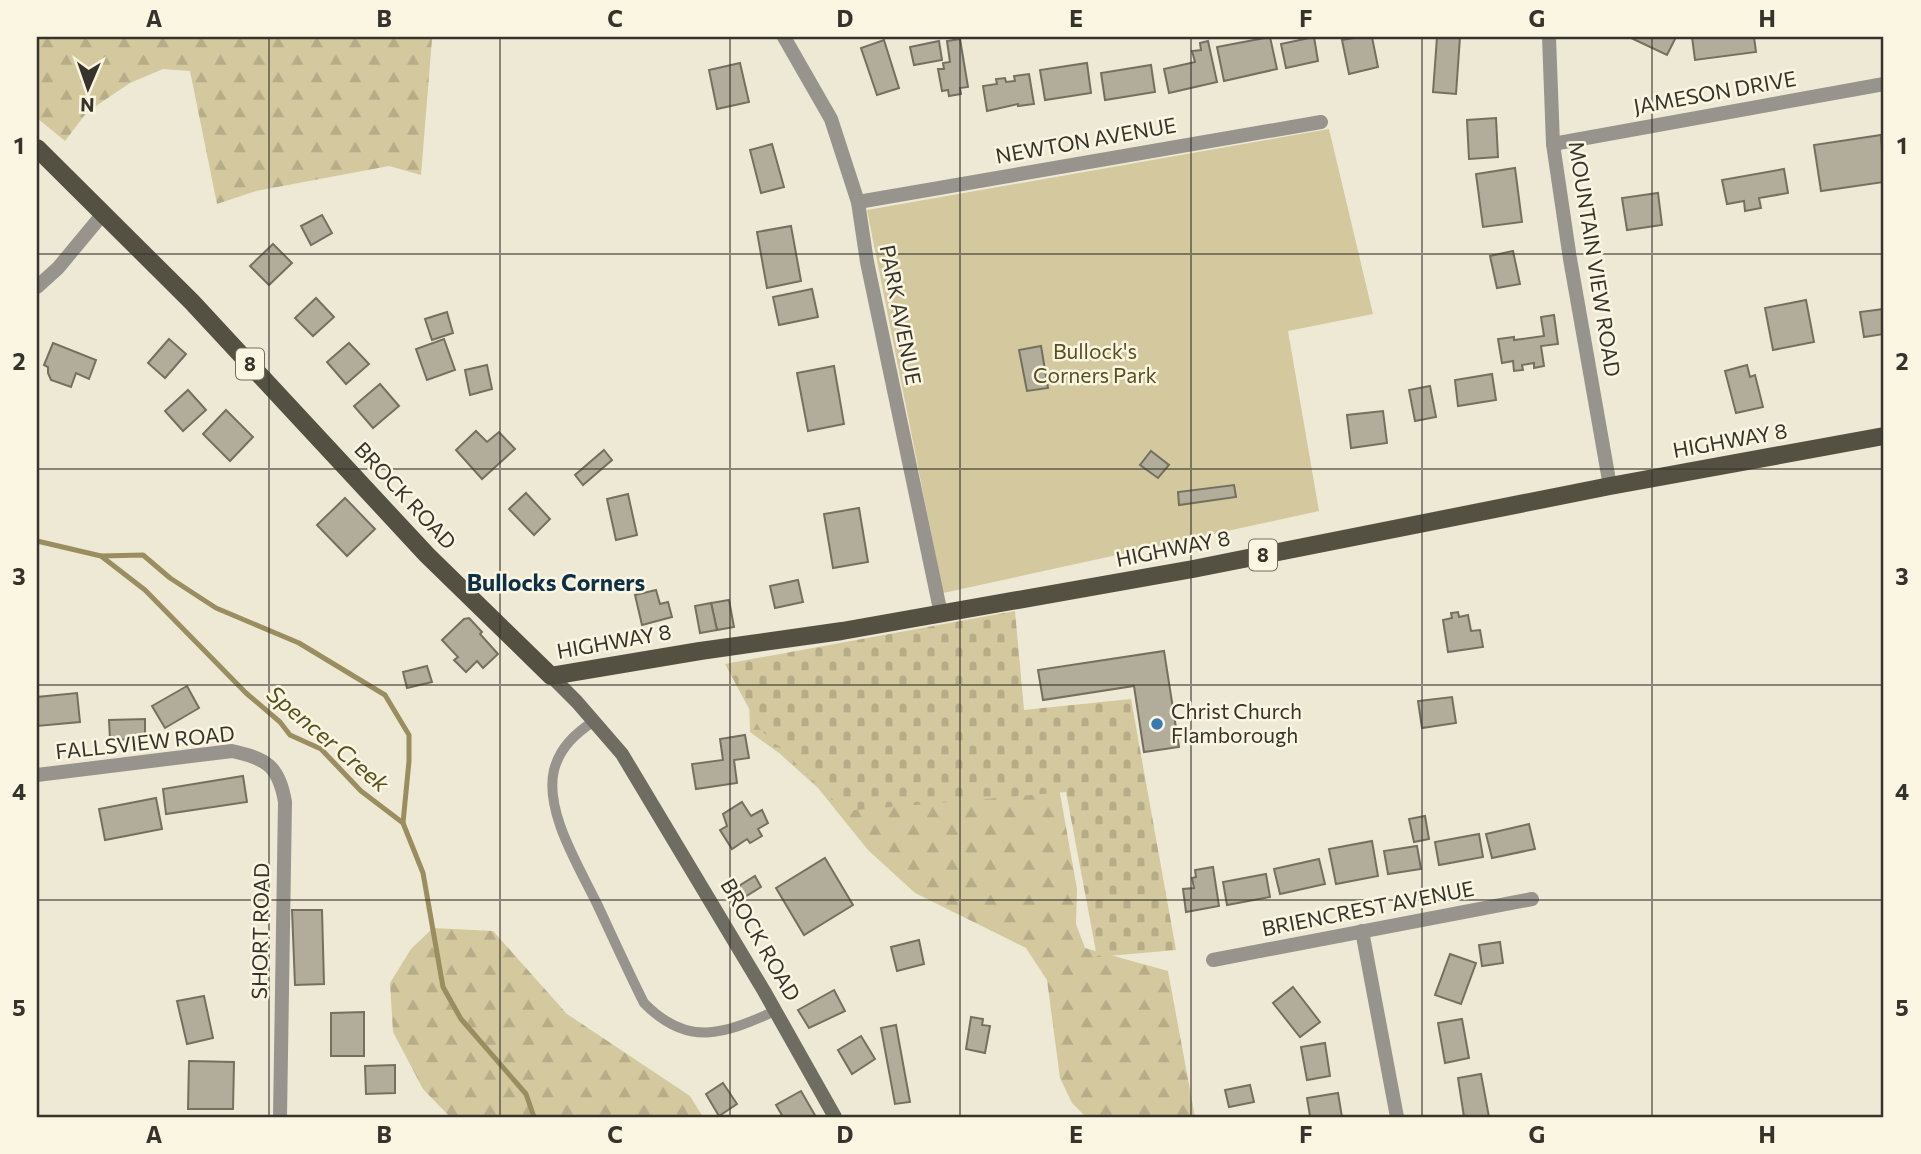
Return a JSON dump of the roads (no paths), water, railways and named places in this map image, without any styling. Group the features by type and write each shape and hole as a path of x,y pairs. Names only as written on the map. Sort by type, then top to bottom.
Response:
{"main road":[{"name":"BROCK ROAD","path":"37,148 192,302 428,555 551,676 622,754 835,1117"},
{"name":"HIGHWAY 8","path":"551,676 941,614 1193,569 1610,486 1884,436"}],"street":[{"name":"PARK AVENUE","path":"784,37 831,119 858,202 867,262 941,614"},
{"name":"MOUNTAIN VIEW ROAD","path":"1549,37 1553,144 1570,259 1610,486"},
{"name":"JAMESON DRIVE","path":"1553,144 1884,84"},
{"name":"NEWTON AVENUE","path":"858,202 1321,121"},
{"path":"37,286 58,268 102,215"},
{"name":"FALLSVIEW ROAD","path":"37,775 232,751 257,756"},
{"name":"SHORT ROAD","path":"257,756 273,769 283,787 285,802 280,1117"},
{"name":"BRIENCREST AVENUE","path":"1213,960 1532,899"},
{"path":"1362,931 1397,1117"}],"lane":[{"path":"594,721 578,731 558,758 552,788 557,815 575,860 644,1003 659,1018 682,1031 705,1033 740,1027 775,1011"}],"waterway":[{"name":"Spencer Creek","path":"37,541 101,556 145,590 246,693 280,722 290,735 321,749 361,791 403,823 423,873 443,987 461,1019 526,1094 534,1117"},
{"path":"101,556 143,555 170,578 216,608 299,643 385,695 409,735 403,823"}],"place":[{"name":"Christ Church Flamborough","path":"1157,724"}],"district":[{"name":"Bullocks Corners","path":"556,583"}],"park label":[{"name":"Bullock's Corners Park","path":"1095,364"}]}
